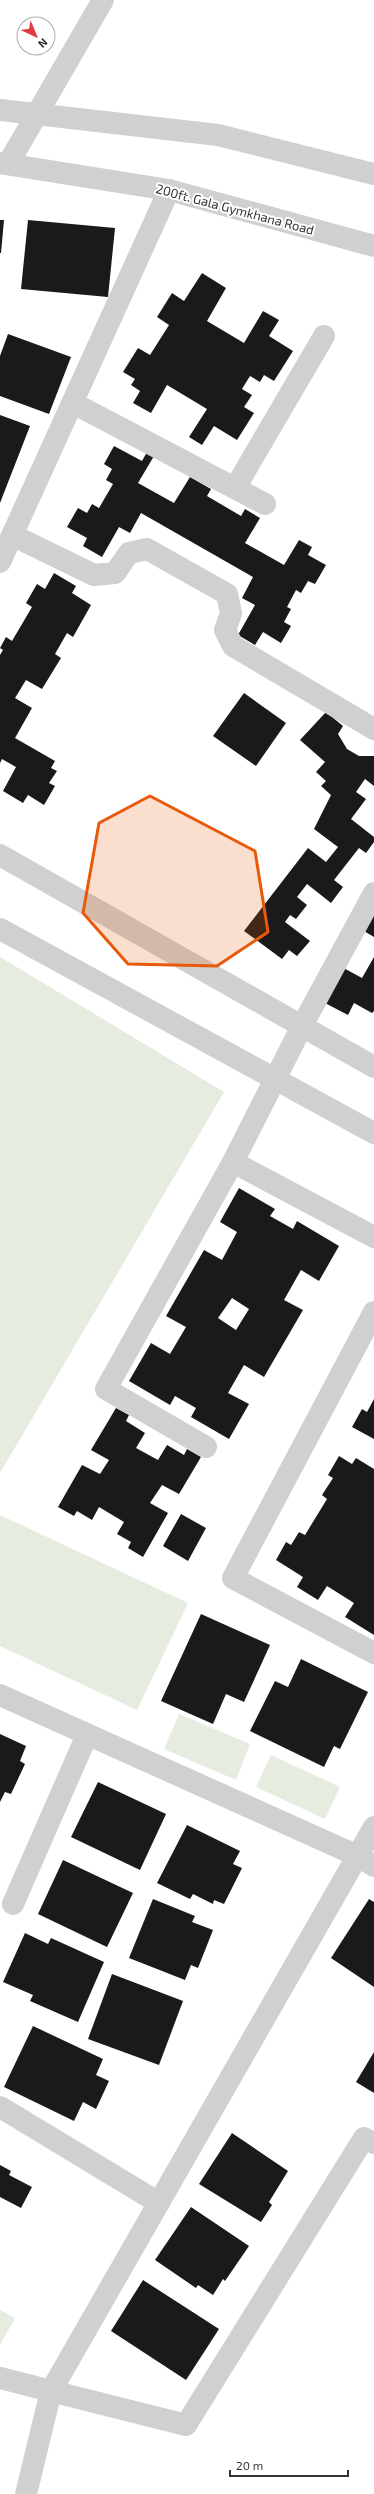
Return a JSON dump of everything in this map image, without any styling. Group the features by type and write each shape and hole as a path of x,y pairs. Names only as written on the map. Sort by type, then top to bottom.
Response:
{"street":[{"path":"4,163 36,115 103,0"},
{"path":"0,110 218,135 374,174"},
{"name":"200ft. Gala Gymkhana Road","path":"4,163 169,190 374,246"},
{"path":"0,562 169,190"},
{"path":"235,488 324,336"},
{"path":"73,403 265,504"},
{"path":"12,535 94,575 115,573 129,553 147,549 227,594 231,613 225,630 233,646 374,729"},
{"path":"0,855 374,1067"},
{"path":"206,1447 106,1389 233,1162 302,1026 374,893"},
{"path":"0,930 374,1133"},
{"path":"233,1162 374,1237"},
{"path":"374,1312 233,1578 374,1653"},
{"path":"0,1695 366,1861"},
{"path":"13,1904 87,1735"},
{"path":"26,2494 51,2391 159,2203 366,1861 374,1827"},
{"path":"0,2107 159,2203"},
{"path":"0,2378 186,2425 364,2138 374,2143"}],"highlighted area":[{"path":"150,796 255,851 268,932 217,966 128,964 83,913 99,823"}],"shaded area":[{"path":"0,957 224,1092 0,1473"},
{"path":"0,1515 188,1603 137,1710 0,1646"},
{"path":"179,1714 250,1744 236,1780 164,1749"},
{"path":"271,1755 340,1787 325,1819 256,1787"},
{"path":"0,2310 15,2318 0,2345"}],"building":[{"path":"0,220 4,220 1,253 0,253"},
{"path":"28,220 115,228 108,297 21,289"},
{"path":"202,273 226,288 207,321 244,343 263,311 279,320 269,336 293,351 274,381 264,375 260,382 250,376 242,389 252,395 244,407 254,413 237,440 214,426 202,445 189,437 207,409 167,385 151,413 133,403 140,391 131,385 135,379 123,372 138,348 150,355 169,325 157,317 172,293 184,301"},
{"path":"8,334 71,357 49,414 0,396 0,356"},
{"path":"0,415 30,426 0,503"},
{"path":"114,446 142,461 147,452 154,456 138,483 174,503 190,477 211,489 207,496 241,516 245,509 260,518 245,543 284,565 299,540 312,547 308,555 326,565 315,584 308,581 301,593 296,590 287,607 291,609 284,622 291,626 281,643 263,632 255,645 238,635 255,605 242,598 253,577 141,513 130,533 119,527 102,557 83,546 87,538 67,527 78,508 87,513 92,504 99,508 113,484 106,480 112,469 104,464"},
{"path":"54,573 76,586 72,593 91,605 73,637 67,633 55,654 61,658 42,689 26,680 15,698 32,708 15,738 55,761 51,768 57,771 49,783 55,786 44,805 28,795 23,803 3,791 16,767 2,759 0,763 0,655 3,650 0,648 6,637 12,641 32,607 26,603 37,584 45,589"},
{"path":"244,693 286,723 256,766 213,736"},
{"path":"326,712 343,726 338,734 347,749 359,756 374,756 374,786 365,779 356,792 366,799 351,819 374,837 374,842 366,853 359,848 334,880 343,887 331,903 307,884 297,897 307,905 296,919 290,915 285,922 310,941 297,956 289,950 282,959 244,931 308,848 326,862 338,847 314,829 331,795 321,786 326,781 316,772 325,762 300,740"},
{"path":"374,911 374,937 357,927"},
{"path":"374,957 374,1011 372,1013 354,1003 348,1015 323,1002 338,965 362,978"},
{"path":"239,1188 275,1209 270,1216 293,1229 297,1221 339,1246 319,1281 301,1270 284,1300 303,1310 264,1377 244,1365 228,1393 249,1404 229,1439 191,1417 196,1408 175,1396 170,1405 129,1381 151,1343 170,1354 186,1327 166,1316 204,1250 222,1260 237,1232 220,1222","holes":["232,1298 249,1309 236,1330 218,1318"]},
{"path":"374,1399 374,1439 352,1427 362,1409 367,1412"},
{"path":"116,1408 129,1415 126,1421 145,1433 136,1448 158,1460 167,1445 184,1455 187,1449 201,1457 179,1494 162,1485 150,1503 168,1513 143,1557 128,1548 131,1542 117,1534 124,1522 99,1507 92,1520 77,1511 74,1516 58,1507 82,1465 100,1474 109,1460 91,1450"},
{"path":"339,1456 352,1464 356,1458 374,1469 374,1635 345,1617 354,1603 327,1586 318,1600 297,1587 303,1577 276,1560 286,1542 291,1545 299,1532 305,1535 327,1499 322,1495 333,1478 328,1475"},
{"path":"181,1514 206,1528 188,1561 163,1546"},
{"path":"201,1614 270,1645 244,1702 226,1694 213,1724 161,1701"},
{"path":"301,1659 368,1692 340,1749 334,1746 324,1767 250,1731 275,1681 288,1687"},
{"path":"0,1734 26,1746 20,1761 25,1764 11,1794 5,1792 0,1802"},
{"path":"98,1782 166,1814 140,1870 71,1837"},
{"path":"187,1825 240,1851 233,1864 242,1868 224,1904 214,1900 213,1904 193,1894 190,1899 157,1883"},
{"path":"63,1860 133,1893 107,1947 38,1914"},
{"path":"153,1899 195,1916 192,1922 213,1930 198,1968 191,1965 185,1980 129,1958"},
{"path":"369,1899 374,1902 374,1987 331,1958"},
{"path":"25,1933 48,1944 51,1938 104,1962 78,2022 30,2001 33,1995 3,1982"},
{"path":"112,1974 183,2001 159,2065 88,2039"},
{"path":"33,2026 103,2059 96,2075 109,2081 96,2109 83,2102 74,2121 4,2087"},
{"path":"374,2052 374,2093 356,2082"},
{"path":"232,2133 288,2171 269,2202 272,2205 261,2222 199,2184"},
{"path":"0,2165 11,2171 9,2175 32,2187 21,2208 0,2197"},
{"path":"191,2207 249,2246 225,2281 223,2279 213,2295 198,2285 196,2288 155,2260"},
{"path":"143,2280 219,2329 186,2380 111,2331"}]}
